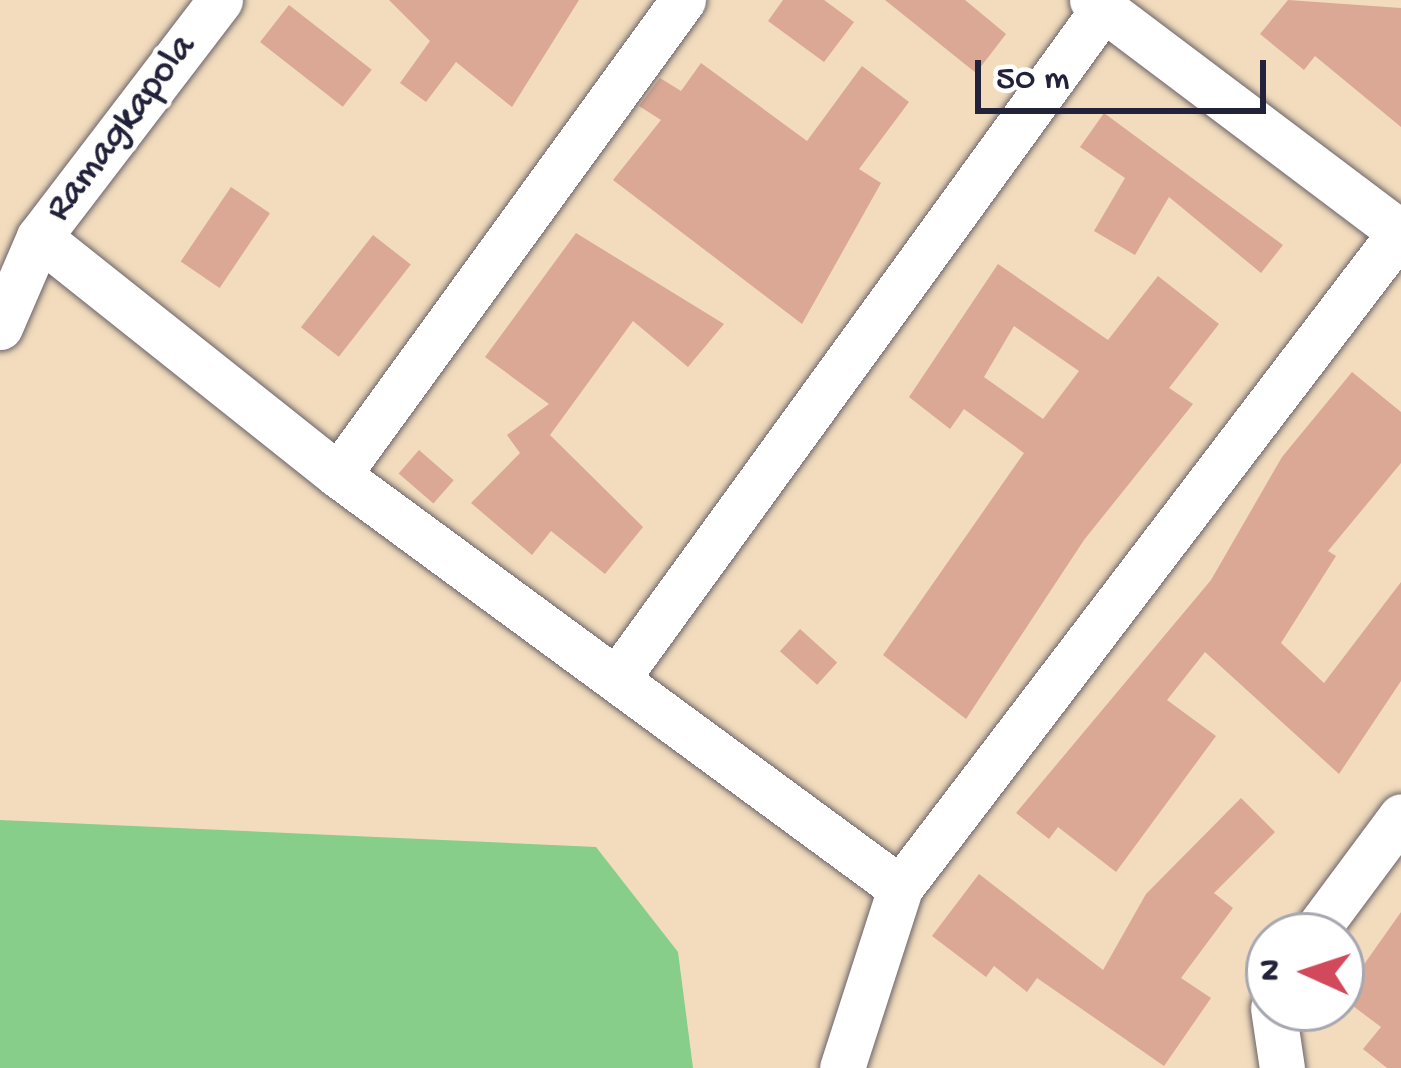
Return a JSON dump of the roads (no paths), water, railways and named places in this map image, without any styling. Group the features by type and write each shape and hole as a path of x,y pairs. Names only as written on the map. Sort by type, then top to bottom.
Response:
{"street":[{"name":"Ramagkapola","path":"0,327 39,237 220,0"},
{"path":"338,475 683,0"},
{"path":"621,673 1098,4 1401,231 900,888 842,1068"},
{"path":"39,237 338,475 621,673 900,888"},
{"path":"1330,912 1401,816"},
{"path":"1277,1032 1282,1068"}]}
